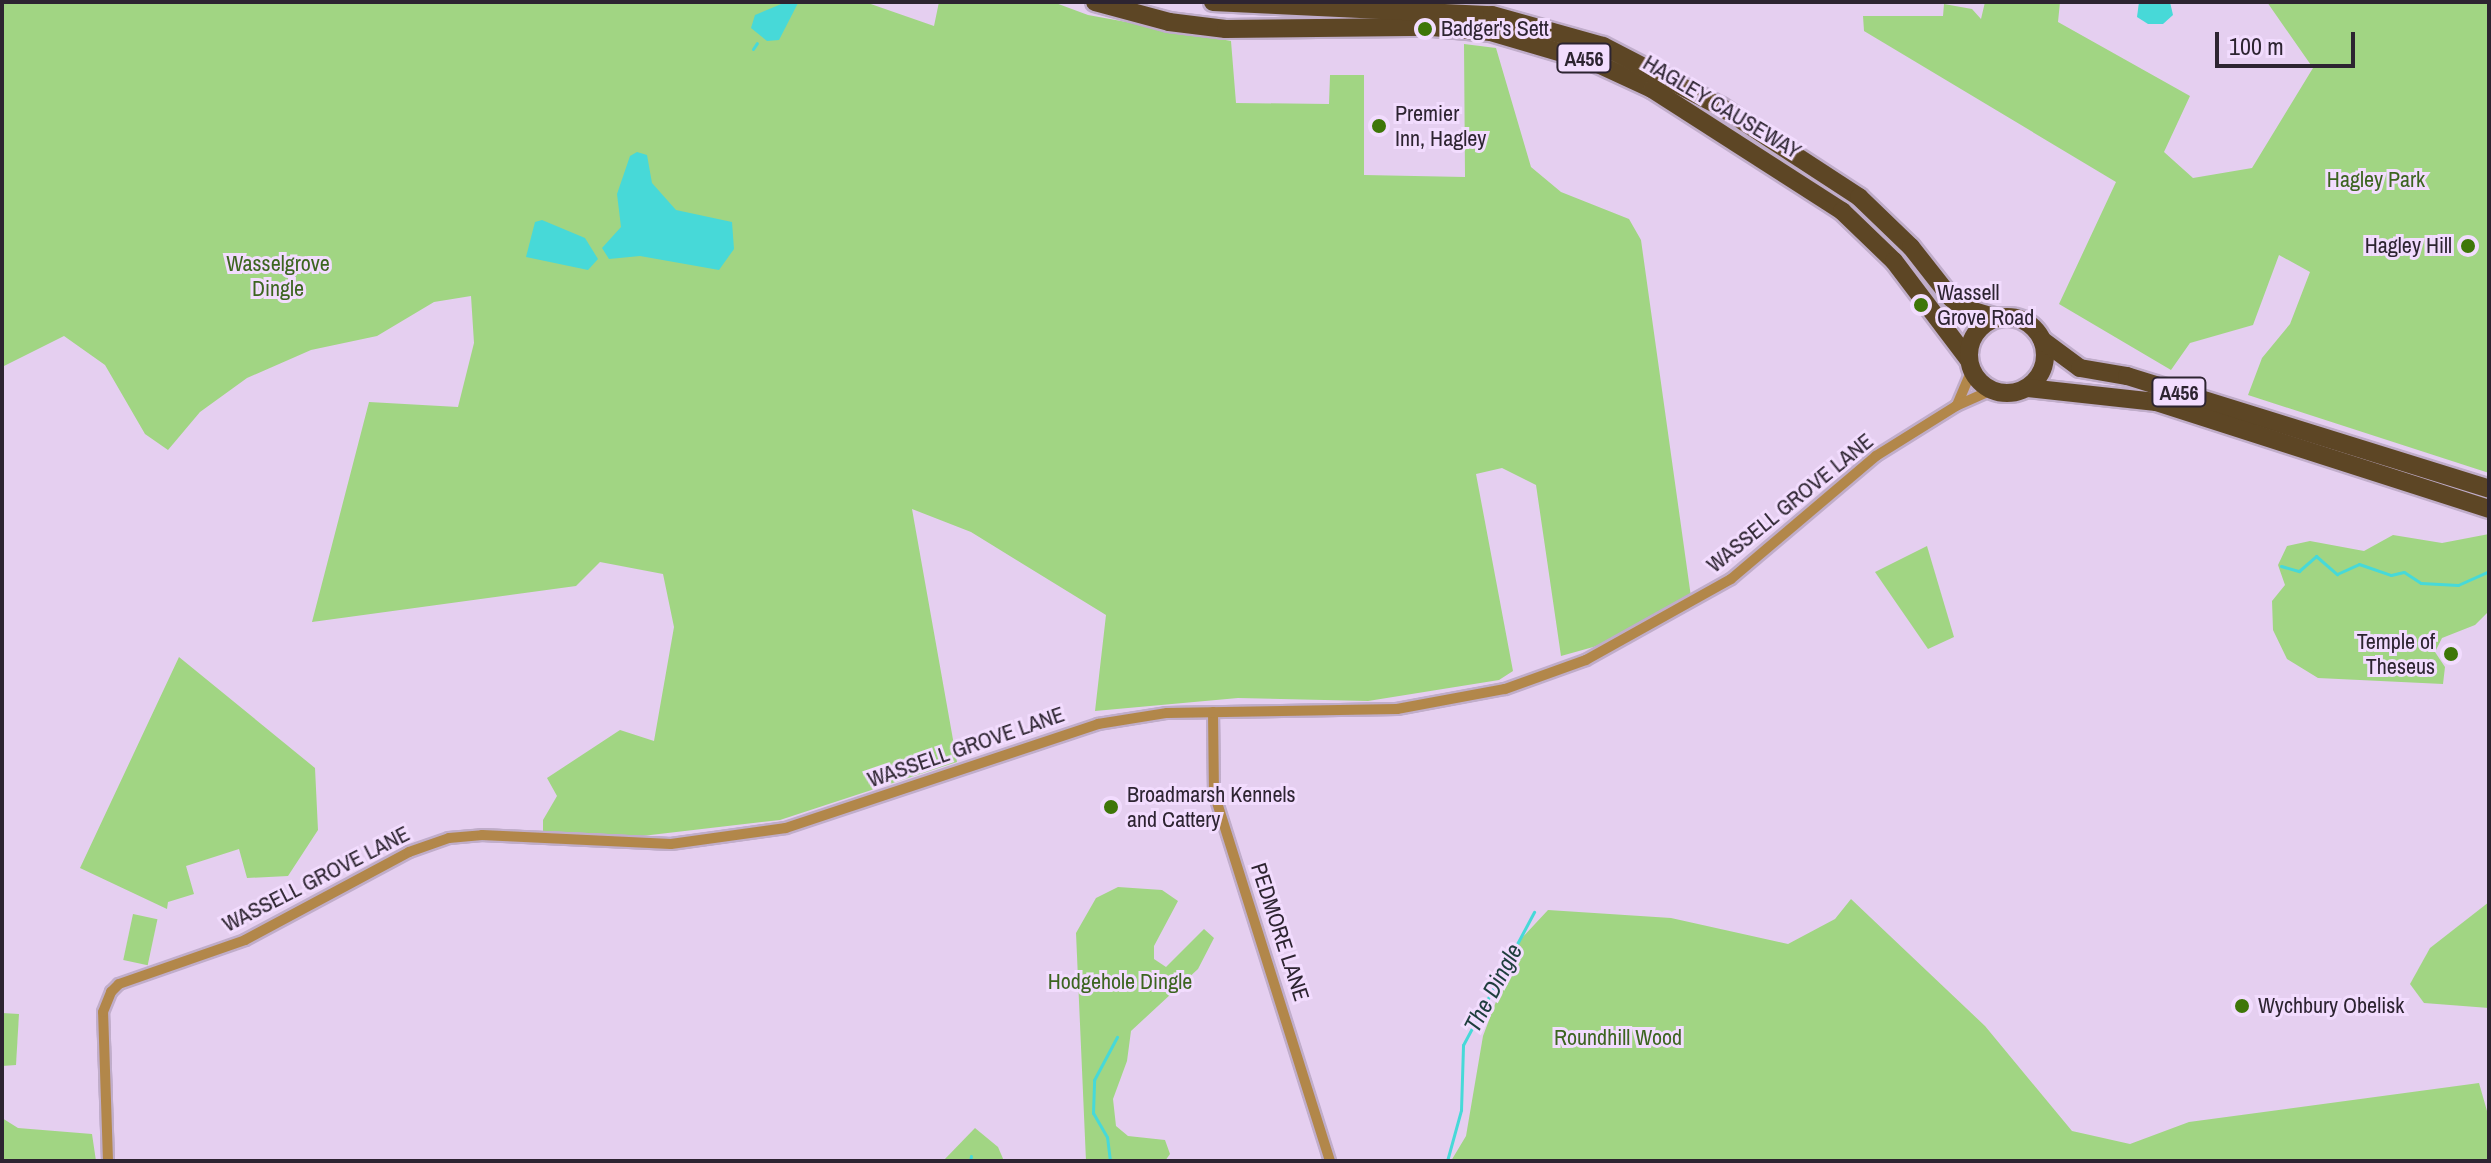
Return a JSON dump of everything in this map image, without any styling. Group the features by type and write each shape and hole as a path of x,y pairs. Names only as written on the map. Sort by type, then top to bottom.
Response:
{"highway":[{"name":"HAGLEY CAUSEWAY","path":"1095,2 1169,22 1226,29 1432,27 1491,32 1596,63 1663,95 1842,211 1894,261 1970,364"},
{"name":"HAGLEY CAUSEWAY","path":"1213,2 1492,15 1603,46 1721,107 1849,190 1911,247 1951,298 1964,308 1997,318"},
{"path":"1997,318 2024,323 2042,340 2045,369 2028,388 1994,389 1970,364 1976,332 1997,318"},
{"name":"A456","path":"2042,340 2080,368 2127,376 2489,489"},
{"name":"A456","path":"2028,388 2156,402 2489,509"}],"street":[{"path":"1956,406 1970,364"},
{"name":"WASSELL GROVE LANE","path":"108,1161 103,1012 111,992 119,984 245,940 409,852 449,838 482,835 671,844 786,828 1098,724 1213,712 1397,709 1505,689 1586,660 1731,579 1876,456 1956,406 1994,389"},
{"name":"PEDMORE LANE","path":"1213,712 1214,793 1330,1161"}],"green space":[{"name":"Wasselgrove Dingle","path":"2,2 865,2 934,26 939,2 1053,2 1088,15 1231,41 1236,103 1329,104 1330,75 1364,75 1364,175 1465,177 1464,44 1496,48 1531,167 1561,192 1629,219 1641,240 1691,597 1604,644 1561,656 1536,485 1502,468 1476,474 1513,671 1499,680 1368,701 1238,698 1095,711 1106,615 971,532 912,509 957,762 780,820 642,836 543,832 543,820 557,796 547,778 620,730 654,741 674,627 663,574 600,562 576,586 312,622 369,402 458,407 474,343 471,296 434,302 377,336 311,350 247,378 200,412 168,450 145,434 105,365 64,336 2,367"},
{"name":"Hagley Park","path":"1985,2 2060,2 2058,22 2190,96 2164,152 2193,178 2252,168 2313,68 2267,2 2489,2 2489,473 2248,395 2262,358 2290,324 2310,272 2279,255 2253,325 2190,343 2171,370 2059,304 2116,182 1864,31 1863,16 1943,16 1944,4 1972,9 1981,19"},
{"path":"2489,534 2489,611 2475,625 2442,638 2435,652 2445,667 2443,684 2318,678 2287,659 2273,630 2272,601 2285,585 2278,565 2287,546 2310,541 2364,551 2393,535 2442,543"},
{"path":"1927,546 1954,637 1928,649 1875,572"},
{"path":"179,657 315,768 318,830 288,876 247,878 239,849 186,866 194,894 168,902 167,909 80,868"},
{"name":"Hodgehole Dingle","path":"1118,887 1162,890 1178,901 1154,946 1154,959 1166,967 1204,929 1214,938 1198,969 1131,1031 1127,1061 1113,1099 1116,1126 1128,1136 1165,1140 1170,1154 1165,1161 1086,1161 1076,933 1096,898"},
{"name":"Roundhill Wood","path":"1851,899 1985,1026 2072,1131 2130,1144 2189,1122 2479,1083 2489,1118 2489,1161 1451,1161 1466,1136 1483,1036 1519,941 1548,910 1671,918 1788,944 1835,919"},
{"path":"2489,902 2489,1008 2424,1003 2410,984 2430,948"},
{"path":"133,914 157,919 148,965 123,960"},
{"path":"2,1013 19,1014 16,1065 2,1066"},
{"path":"2,1118 18,1128 92,1134 96,1161 2,1161"},
{"path":"975,1128 998,1147 1004,1161 943,1161"}],"shaded area":[{"path":"786,2 798,3 779,40 767,41 751,28 755,15"},
{"path":"2139,2 2170,2 2173,15 2163,24 2148,24 2137,17"},
{"path":"637,152 647,155 652,183 676,210 732,222 734,249 719,270 640,256 609,259 602,248 621,227 617,194 630,156"},
{"path":"542,220 585,238 598,259 588,270 526,257 535,222"}],"waterway":[{"path":"753,49 757,43"},
{"path":"2281,566 2299,571 2316,556 2337,574 2359,564 2391,575 2404,572 2421,583 2458,585 2489,571"},
{"name":"The Dingle","path":"1447,1161 1461,1110 1463,1045 1534,912"},
{"path":"1110,1161 1107,1137 1093,1113 1094,1080 1117,1037"},
{"name":"The Dingle","path":"970,1161 971,1156"}],"place":[{"name":"Badger's Sett","path":"1425,29"},
{"name":"Premier Inn, Hagley","path":"1379,126"},
{"name":"Hagley Hill","path":"2468,246"},
{"name":"Wassell Grove Road","path":"1921,305"},
{"name":"Temple of Theseus","path":"2451,654"},
{"name":"Broadmarsh Kennels and Cattery","path":"1111,807"},
{"name":"Wychbury Obelisk","path":"2242,1006"}]}
